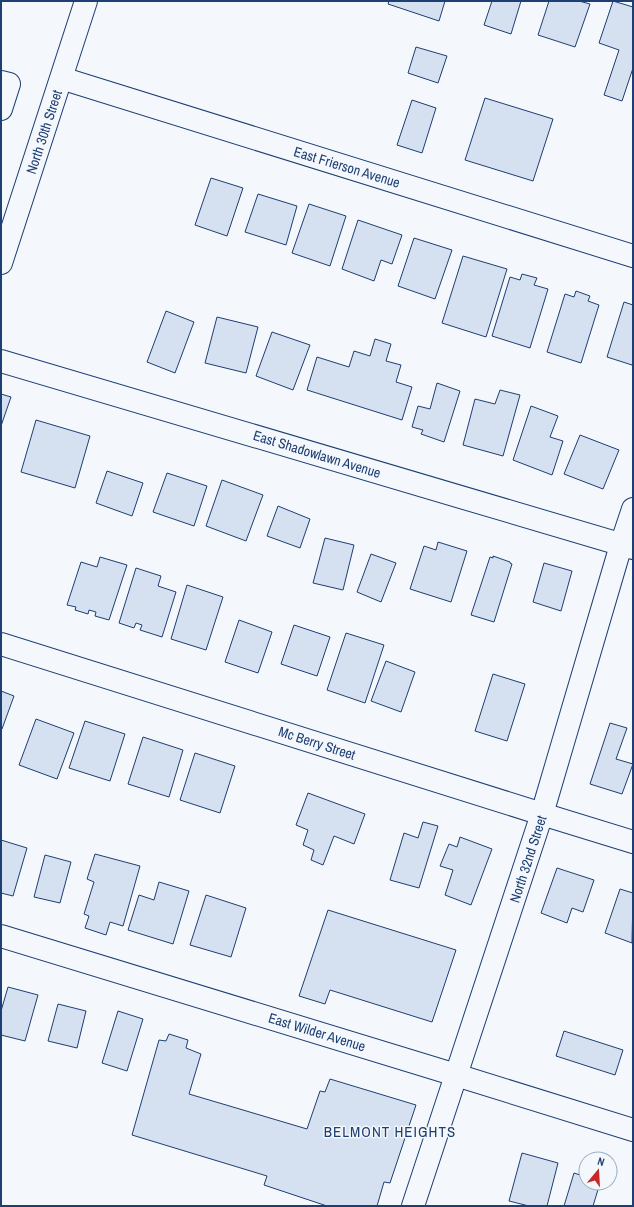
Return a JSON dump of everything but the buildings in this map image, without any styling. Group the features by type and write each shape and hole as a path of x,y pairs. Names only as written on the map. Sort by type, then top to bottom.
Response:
{"street":[{"name":"North 30th Street","path":"1,264 86,1"},
{"name":"East Frierson Avenue","path":"61,78 633,256"},
{"path":"1,82 9,84 1,109"},
{"name":"East Shadowlawn Avenue","path":"1,361 627,547"},
{"name":"North 32nd Street","path":"413,1206 542,814 627,547 633,509"},
{"name":"Mc Berry Street","path":"1,644 633,842"},
{"name":"East Wilder Avenue","path":"1,936 456,1074 633,1130"}],"district":[{"name":"BELMONT HEIGHTS","path":"390,1132"}]}
